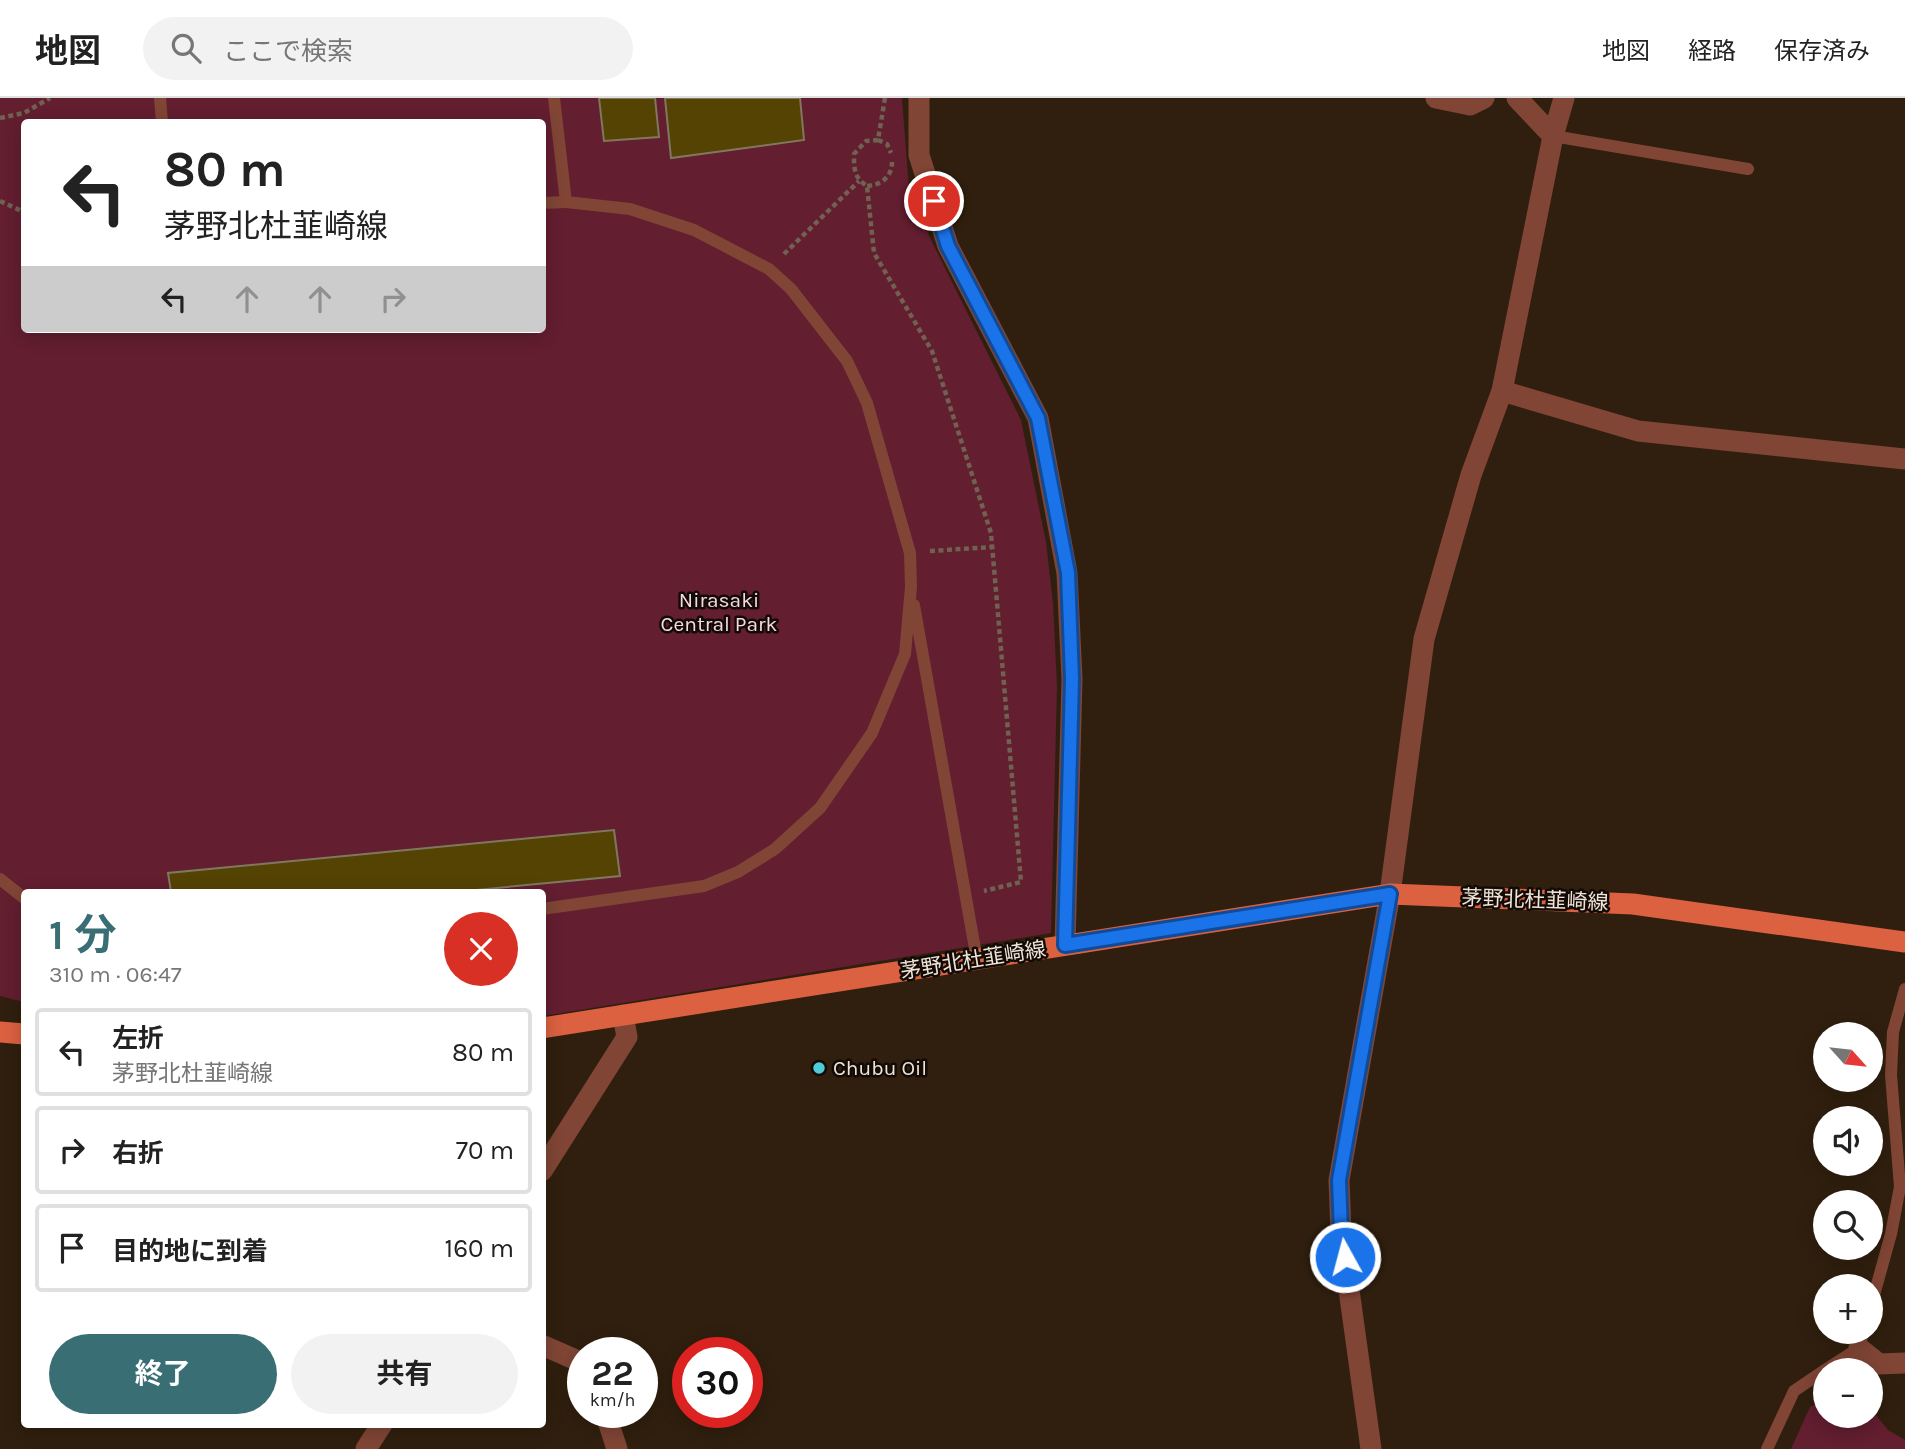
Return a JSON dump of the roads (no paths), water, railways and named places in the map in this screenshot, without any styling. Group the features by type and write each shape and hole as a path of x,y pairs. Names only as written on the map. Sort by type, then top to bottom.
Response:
{"main road":[{"name":"茅野北杜韮崎線","path":"546,1027 1390,894 1633,904 1905,942"},
{"path":"0,1032 21,1034"}],"street":[{"path":"919,98 919,155 948,246 1038,418 1068,573 1072,679 1065,945"},
{"path":"1436,98 1470,105 1484,98"},
{"path":"1517,98 1553,136"},
{"path":"1371,1449 1341,1233 1339,1180 1390,894 1424,639 1471,475 1502,391 1553,136 1564,98"},
{"path":"1502,391 1638,431 1905,459"},
{"path":"546,1165 627,1037 624,1016"},
{"path":"1864,1344 1879,1364 1905,1363"},
{"path":"546,1347 567,1356"},
{"path":"366,1449 379,1428"},
{"path":"610,1428 617,1449"}],"lane":[{"path":"160,98 162,119"},
{"path":"554,98 566,202"},
{"path":"1553,136 1748,169"},
{"path":"546,203 566,202 630,209 694,230 769,269 791,289 847,360 867,404 910,552 911,587 905,654 872,733 820,808 775,849 738,872 704,886 546,908"},
{"path":"911,587 977,960"},
{"path":"0,879 21,896"},
{"path":"1880,1274 1900,1186 1891,1075 1893,1032 1905,989"},
{"path":"1839,1358 1856,1344"},
{"path":"1767,1449 1794,1391 1813,1378"}],"place":[{"name":"Chubu Oil","path":"819,1068"}],"park label":[{"name":"Nirasaki Central Park","path":"719,612"}]}
